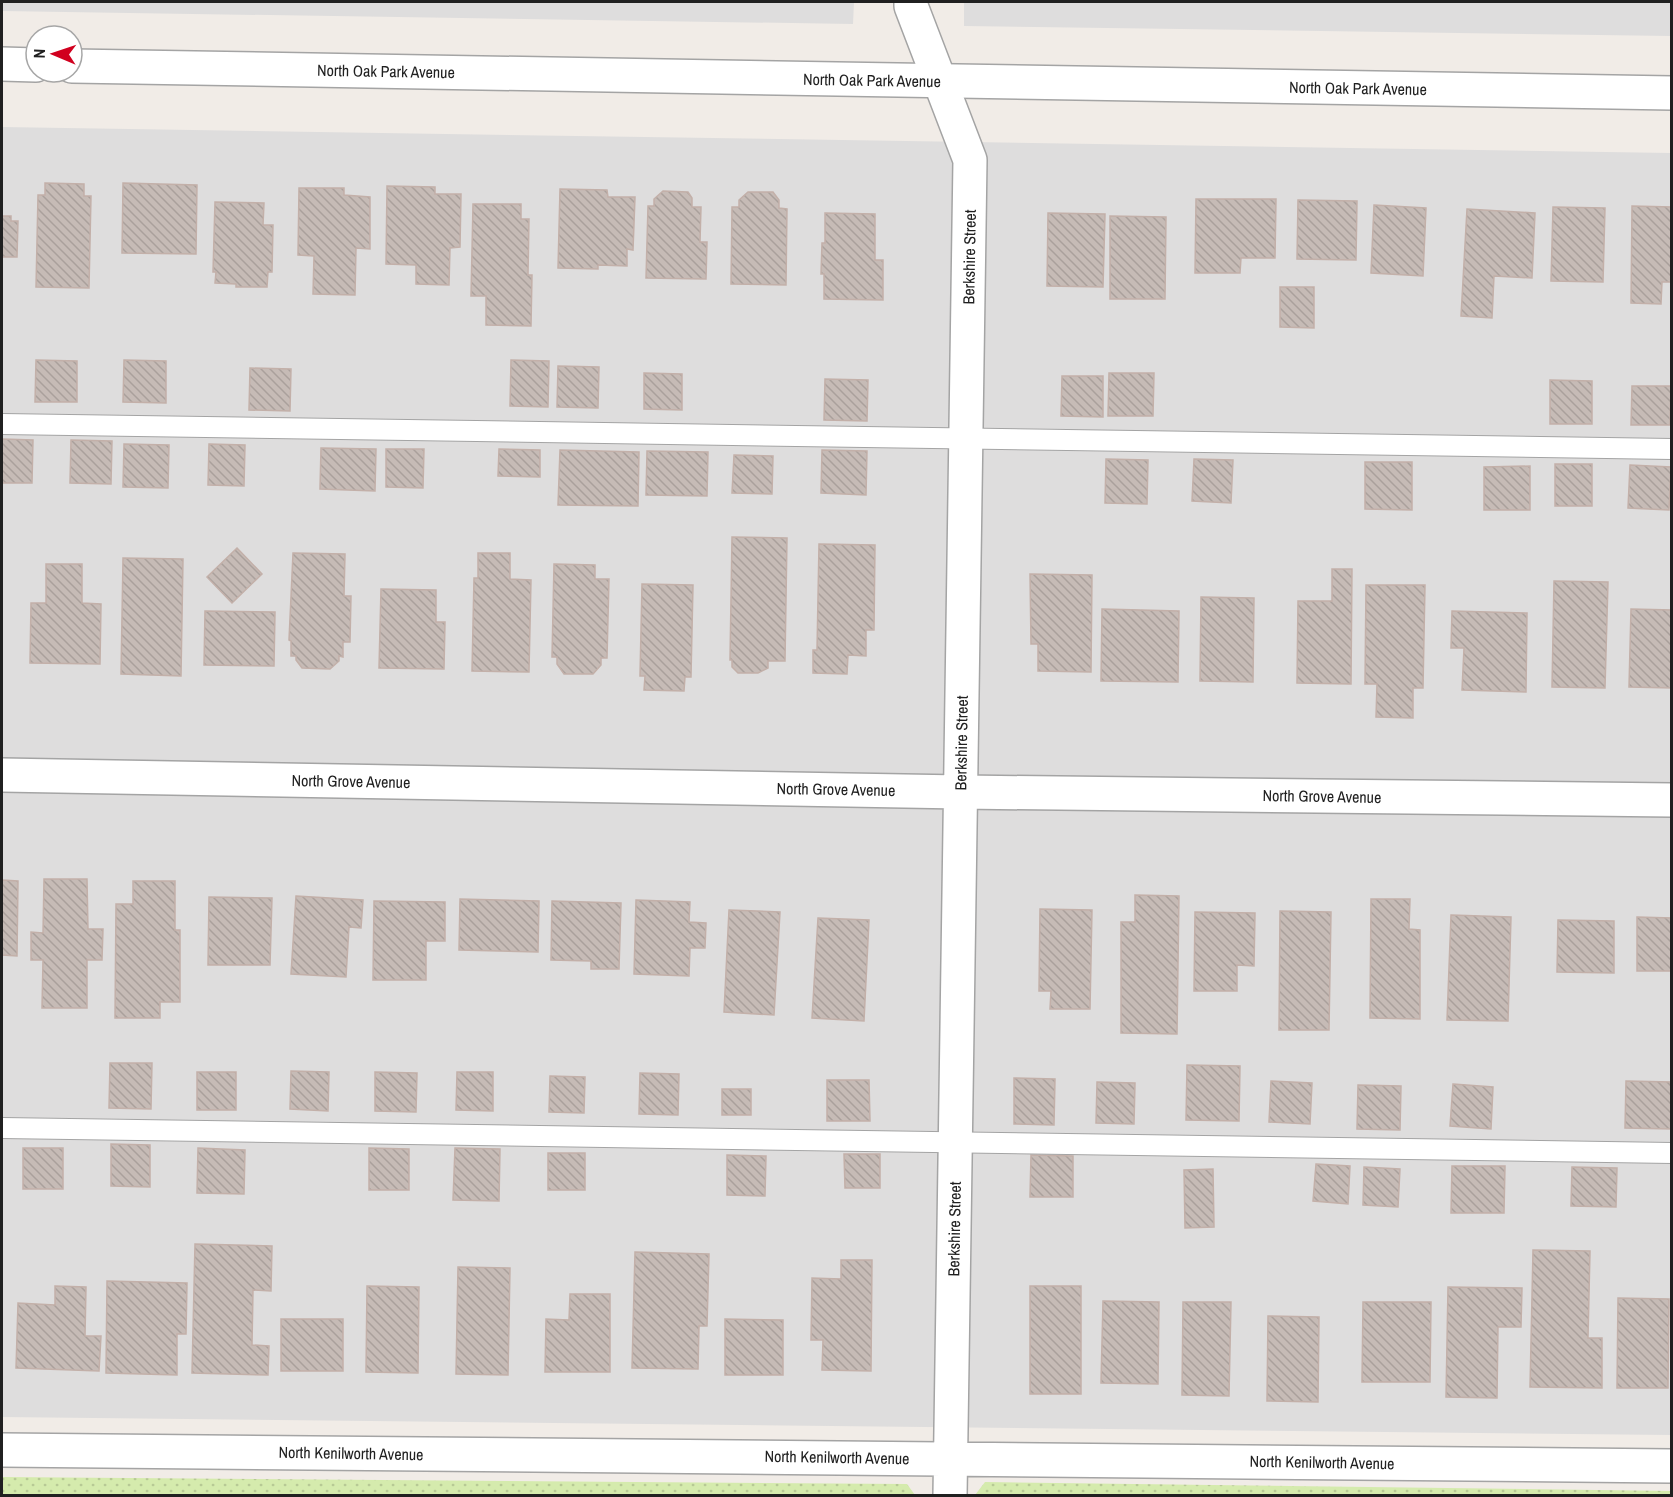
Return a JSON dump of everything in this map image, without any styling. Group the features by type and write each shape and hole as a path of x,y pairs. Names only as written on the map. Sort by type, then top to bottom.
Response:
{"street":[{"name":"Berkshire Street","path":"911,2 970,160 950,1496"},
{"path":"2,64 24,65"},
{"name":"North Oak Park Avenue","path":"84,66 1671,93"},
{"name":"North Grove Avenue","path":"2,775 961,792 1671,800"},
{"name":"North Kenilworth Avenue","path":"2,1450 1671,1466"}],"lane":[{"path":"2,424 1671,449"},
{"path":"2,1128 1671,1153"}],"shaded area":[{"path":"2,2 854,2 853,24 2,11"},
{"path":"964,2 1671,2 1672,36 964,26"},
{"path":"2,127 1671,153 1671,1435 2,1417"}],"green space":[{"path":"2,1477 907,1484 915,1495 2,1496"},
{"path":"985,1482 1671,1491 1672,1495 975,1495"}],"building":[{"path":"45,183 84,184 84,196 91,196 89,288 36,287 38,195 45,195"},
{"path":"123,183 197,185 196,254 122,253"},
{"path":"387,186 435,187 435,194 461,194 460,247 450,248 449,285 416,284 416,265 386,264"},
{"path":"299,188 344,188 344,195 370,197 370,249 356,248 355,295 313,294 314,256 298,255"},
{"path":"560,189 607,190 608,197 635,197 633,250 627,249 627,266 598,265 598,269 558,268"},
{"path":"663,191 688,192 692,198 692,207 701,207 700,242 707,242 706,279 646,278 648,206 654,206 654,199"},
{"path":"748,192 773,192 779,200 779,208 787,209 786,285 731,284 732,207 739,207 739,200"},
{"path":"1196,199 1276,199 1275,258 1241,258 1240,273 1195,273"},
{"path":"1298,200 1357,201 1356,260 1297,259"},
{"path":"215,202 264,203 263,225 273,225 272,272 268,272 267,287 236,287 236,284 215,283 216,272 213,272"},
{"path":"473,204 521,204 521,219 529,219 528,275 532,275 531,326 486,325 486,296 471,296"},
{"path":"1374,205 1426,208 1423,276 1371,273"},
{"path":"1632,206 1672,207 1672,282 1662,282 1661,304 1631,303"},
{"path":"1553,207 1605,208 1603,282 1551,281"},
{"path":"1467,209 1535,213 1532,278 1494,276 1492,318 1461,316"},
{"path":"825,213 875,214 875,260 883,260 883,300 824,299 824,274 821,274 822,243 825,243"},
{"path":"1048,213 1105,214 1103,287 1047,286"},
{"path":"2,216 11,216 11,221 18,221 17,257 2,257"},
{"path":"1110,216 1166,217 1165,299 1110,299"},
{"path":"1280,287 1314,287 1314,328 1280,327"},
{"path":"36,360 77,361 77,402 35,402"},
{"path":"124,360 166,361 166,403 123,402"},
{"path":"511,360 549,361 548,407 510,406"},
{"path":"558,366 599,367 598,408 557,407"},
{"path":"250,368 291,369 290,411 249,410"},
{"path":"644,373 682,374 682,410 644,409"},
{"path":"1109,373 1154,373 1153,416 1108,416"},
{"path":"1062,376 1103,376 1103,417 1061,416"},
{"path":"825,379 868,380 867,421 824,420"},
{"path":"1550,380 1592,381 1592,424 1550,424"},
{"path":"1632,386 1671,386 1670,425 1631,425"},
{"path":"2,439 33,440 32,483 2,483"},
{"path":"71,440 112,441 111,484 70,483"},
{"path":"124,444 169,445 168,488 123,487"},
{"path":"209,444 245,445 244,486 208,485"},
{"path":"321,448 376,449 375,491 320,489"},
{"path":"386,449 424,449 423,488 386,487"},
{"path":"499,449 540,450 540,477 498,476"},
{"path":"560,450 639,452 638,506 558,505"},
{"path":"822,450 867,451 866,495 821,493"},
{"path":"647,451 708,452 707,496 646,495"},
{"path":"734,455 773,456 772,494 732,493"},
{"path":"1106,459 1148,460 1147,504 1105,503"},
{"path":"1194,459 1233,460 1231,503 1192,501"},
{"path":"1365,462 1412,462 1412,510 1365,509"},
{"path":"1555,464 1592,464 1592,506 1555,506"},
{"path":"1630,465 1671,467 1669,510 1628,508"},
{"path":"1530,466 1530,510 1484,510 1484,467"},
{"path":"732,537 787,538 785,661 768,661 768,668 758,673 738,673 732,667 732,660 730,660"},
{"path":"819,544 875,545 874,630 866,630 866,656 848,655 847,674 813,673 813,650 817,650"},
{"path":"237,548 262,574 232,603 207,577"},
{"path":"293,553 345,554 344,596 351,596 350,642 343,642 343,657 339,656 339,661 330,669 302,668 296,656 291,656 291,641 289,640"},
{"path":"478,553 510,553 510,579 531,580 529,672 472,671 474,578 478,578"},
{"path":"123,558 183,559 181,676 121,674"},
{"path":"46,564 82,564 82,603 101,604 100,664 30,663 31,603 46,603"},
{"path":"554,564 595,565 595,579 609,579 607,658 601,658 601,665 593,674 564,674 557,664 557,657 552,657"},
{"path":"1332,569 1352,569 1351,684 1297,683 1298,601 1332,601"},
{"path":"1030,574 1092,575 1091,672 1038,671 1038,644 1031,644"},
{"path":"1554,581 1608,582 1605,688 1552,687"},
{"path":"642,584 693,585 691,677 685,677 684,691 644,690 645,676 640,676"},
{"path":"1366,585 1425,585 1423,688 1413,688 1413,718 1376,717 1377,684 1365,684"},
{"path":"381,589 436,590 436,622 445,622 444,669 379,668"},
{"path":"1201,597 1254,598 1253,682 1200,681"},
{"path":"1102,609 1179,611 1178,682 1101,681"},
{"path":"1631,609 1672,610 1672,688 1629,687"},
{"path":"205,611 275,612 274,666 204,665"},
{"path":"1452,611 1527,613 1526,692 1462,690 1464,648 1451,648"},
{"path":"44,879 87,879 88,929 103,929 102,960 87,960 87,1008 42,1008 43,960 31,960 31,932 43,933"},
{"path":"2,880 18,881 17,956 2,955"},
{"path":"133,881 175,881 175,930 180,930 180,1002 160,1002 160,1018 115,1018 116,904 133,904"},
{"path":"1135,895 1179,896 1177,1034 1121,1033 1121,922 1135,922"},
{"path":"296,896 363,900 361,928 349,927 346,977 291,974"},
{"path":"209,897 272,898 270,965 208,965"},
{"path":"460,899 539,901 538,952 459,950"},
{"path":"1371,899 1410,899 1409,929 1420,930 1420,1019 1370,1018"},
{"path":"636,900 690,902 689,922 706,923 705,948 690,948 689,976 634,974"},
{"path":"374,901 445,902 445,941 426,941 426,980 373,980"},
{"path":"552,901 621,903 619,969 591,969 591,961 551,960"},
{"path":"1040,909 1092,910 1090,1009 1050,1009 1051,991 1039,991"},
{"path":"729,910 780,912 774,1015 724,1012"},
{"path":"1280,911 1331,912 1329,1030 1279,1030"},
{"path":"1195,912 1255,913 1254,966 1237,965 1237,991 1194,991"},
{"path":"1451,915 1511,917 1508,1021 1447,1020"},
{"path":"1637,917 1672,918 1672,971 1637,971"},
{"path":"818,918 869,920 864,1021 812,1018"},
{"path":"1558,920 1614,921 1614,973 1557,972"},
{"path":"110,1063 152,1063 151,1109 109,1108"},
{"path":"1187,1065 1240,1066 1239,1121 1186,1120"},
{"path":"291,1071 329,1072 328,1111 290,1109"},
{"path":"197,1072 236,1072 236,1110 197,1110"},
{"path":"375,1072 417,1073 416,1112 375,1111"},
{"path":"457,1072 493,1072 493,1111 456,1110"},
{"path":"640,1073 679,1074 678,1115 639,1114"},
{"path":"550,1076 585,1077 584,1113 549,1112"},
{"path":"1014,1078 1055,1079 1054,1125 1014,1124"},
{"path":"827,1080 869,1080 870,1121 827,1121"},
{"path":"1271,1081 1312,1083 1310,1124 1269,1122"},
{"path":"1626,1081 1672,1082 1672,1129 1625,1128"},
{"path":"1097,1082 1135,1083 1134,1124 1096,1123"},
{"path":"1453,1084 1493,1087 1491,1129 1450,1126"},
{"path":"1358,1085 1401,1086 1400,1130 1357,1129"},
{"path":"722,1089 751,1089 751,1115 722,1115"},
{"path":"111,1144 150,1145 150,1187 111,1186"},
{"path":"23,1148 63,1148 63,1189 23,1189"},
{"path":"198,1148 245,1150 244,1194 197,1193"},
{"path":"369,1148 409,1149 409,1190 369,1190"},
{"path":"455,1148 500,1149 499,1201 453,1200"},
{"path":"548,1153 585,1153 585,1190 548,1190"},
{"path":"844,1154 880,1154 880,1188 845,1188"},
{"path":"727,1155 766,1156 765,1196 727,1195"},
{"path":"1031,1155 1073,1156 1073,1197 1030,1197"},
{"path":"1316,1164 1350,1166 1348,1204 1313,1201"},
{"path":"1452,1166 1505,1166 1504,1213 1451,1213"},
{"path":"1364,1167 1400,1169 1398,1207 1363,1205"},
{"path":"1572,1167 1617,1168 1616,1207 1571,1206"},
{"path":"1213,1169 1214,1227 1185,1228 1184,1170"},
{"path":"195,1244 272,1246 271,1291 253,1290 252,1345 269,1346 268,1375 192,1373"},
{"path":"1533,1250 1590,1251 1588,1338 1602,1338 1602,1388 1530,1387"},
{"path":"635,1252 709,1254 707,1326 699,1326 698,1369 632,1368"},
{"path":"841,1260 872,1260 871,1371 822,1370 823,1340 811,1340 812,1278 841,1279"},
{"path":"458,1267 510,1268 508,1375 456,1374"},
{"path":"107,1281 187,1283 186,1334 177,1334 177,1375 106,1373"},
{"path":"55,1286 86,1287 85,1336 101,1336 99,1371 16,1368 18,1303 55,1305"},
{"path":"367,1286 419,1287 418,1373 366,1372"},
{"path":"1030,1286 1081,1286 1081,1394 1030,1394"},
{"path":"1448,1287 1522,1288 1521,1327 1498,1327 1497,1398 1446,1397"},
{"path":"570,1294 610,1294 610,1372 545,1372 546,1319 569,1320"},
{"path":"1618,1298 1669,1299 1668,1388 1617,1388"},
{"path":"1103,1301 1159,1302 1158,1384 1101,1383"},
{"path":"1183,1302 1231,1302 1229,1396 1182,1395"},
{"path":"1363,1302 1431,1302 1430,1382 1362,1382"},
{"path":"1268,1316 1319,1317 1318,1402 1267,1401"},
{"path":"281,1319 343,1319 343,1371 281,1371"},
{"path":"725,1319 783,1320 783,1375 725,1375"}]}
